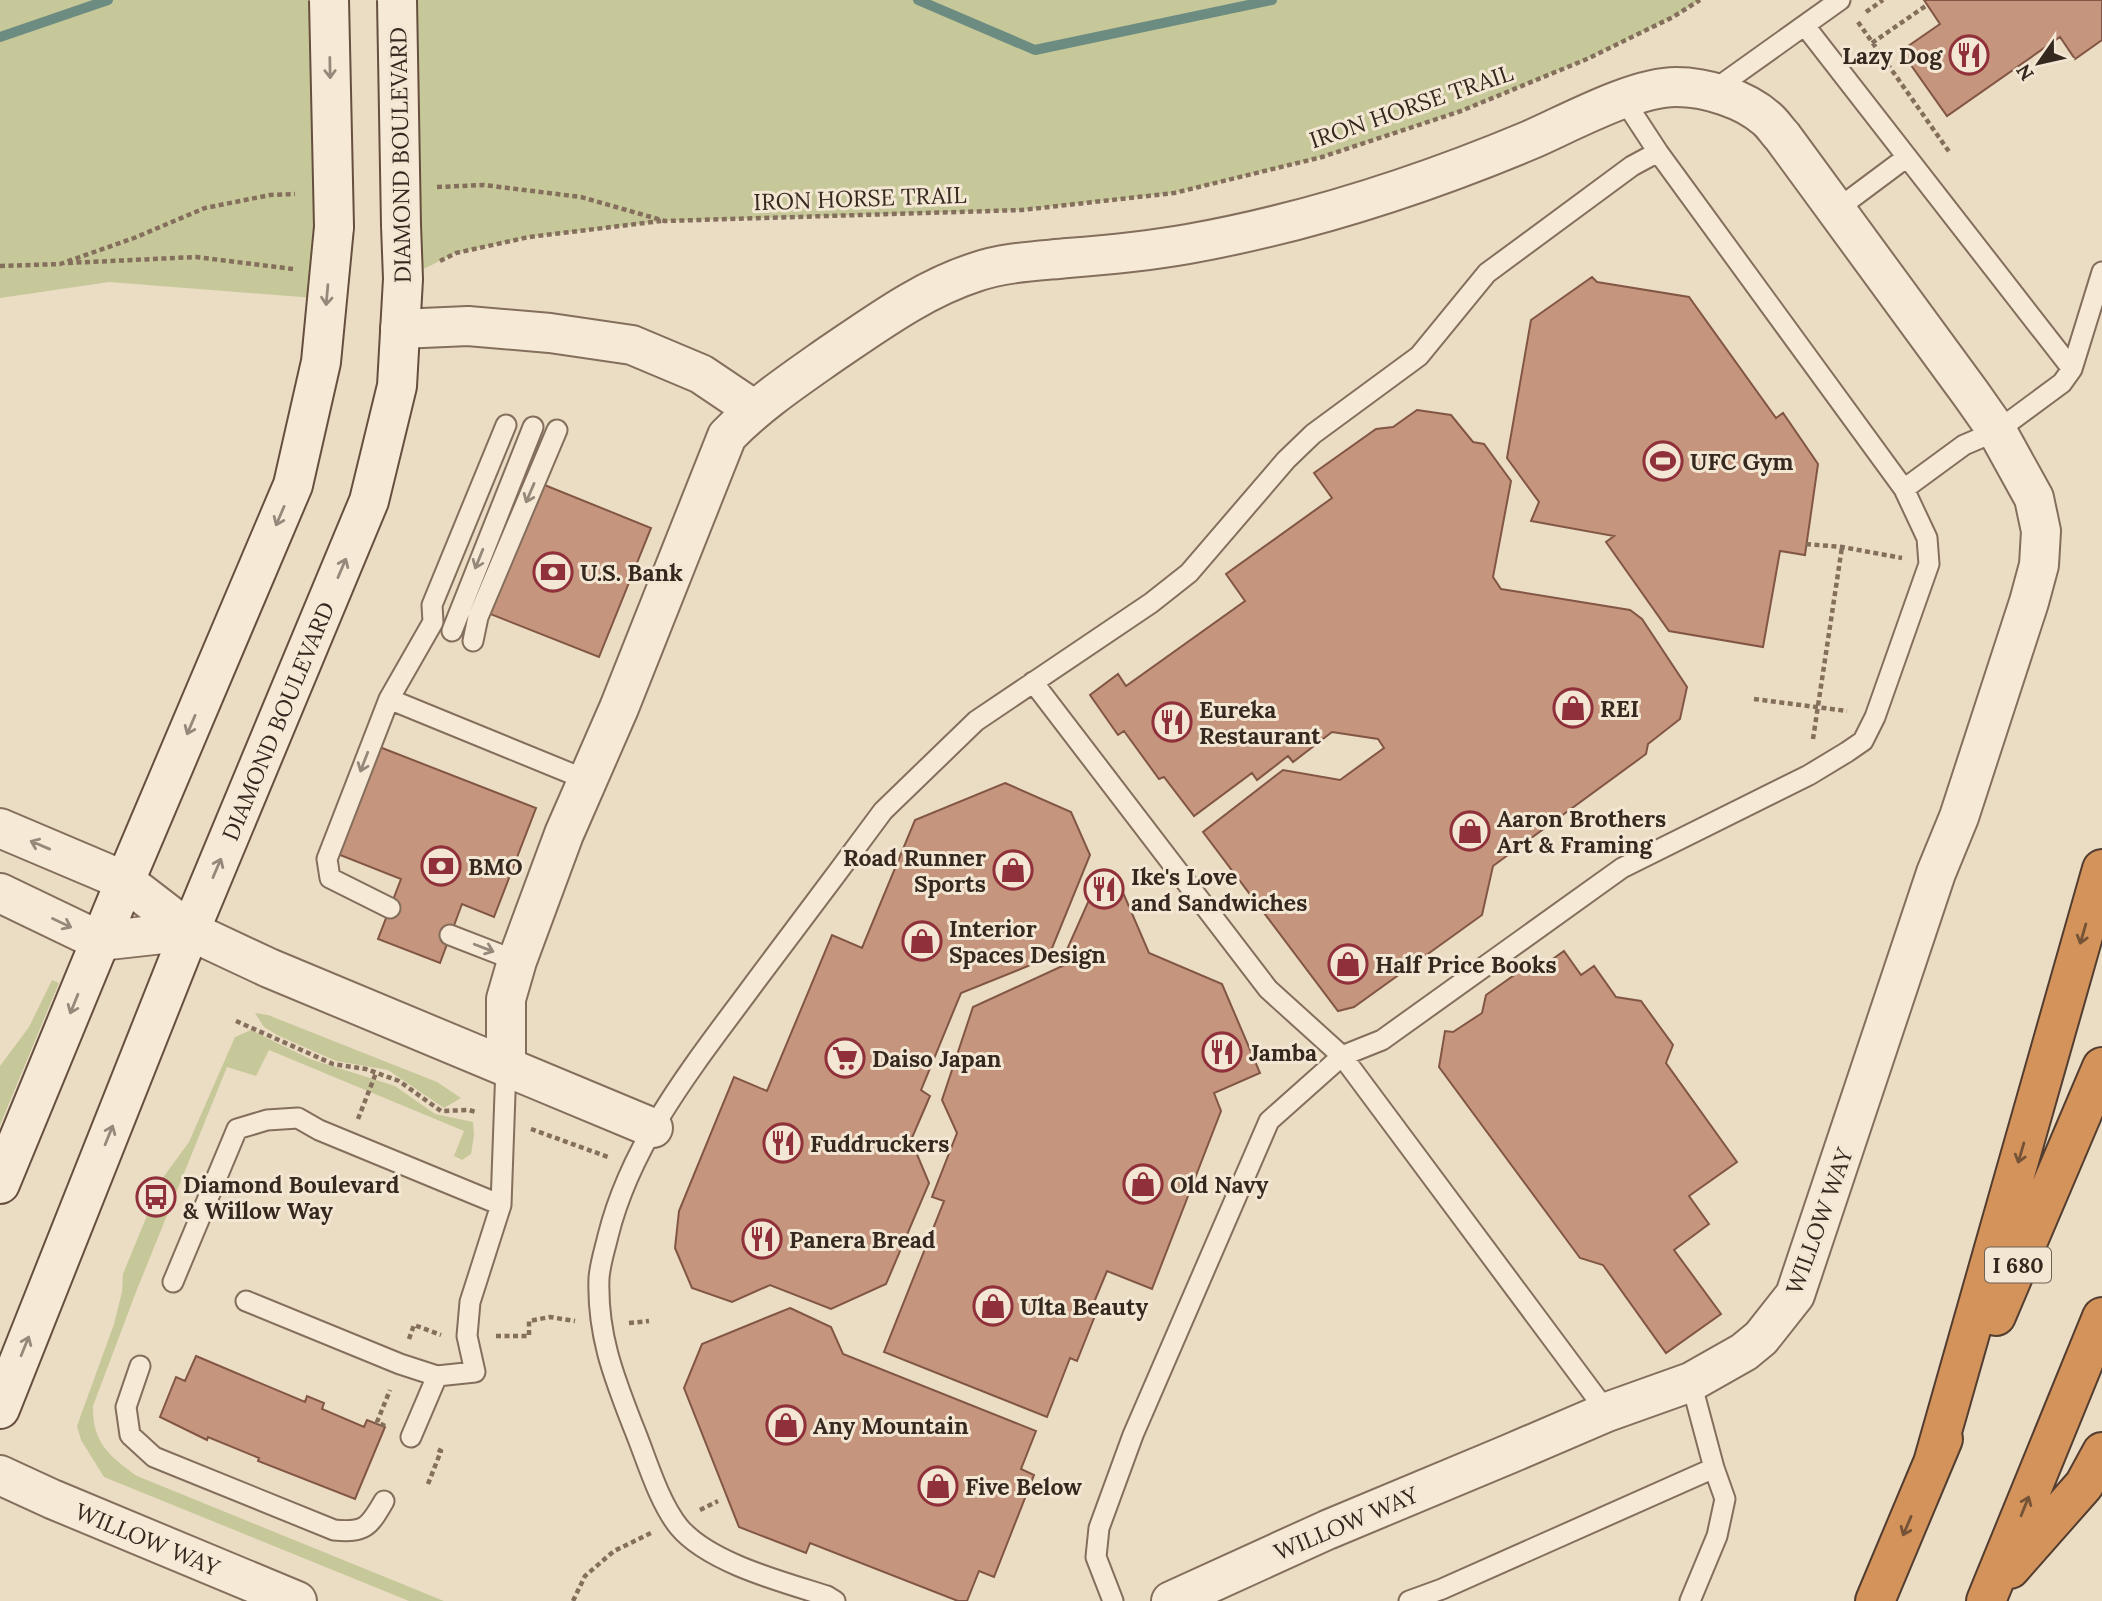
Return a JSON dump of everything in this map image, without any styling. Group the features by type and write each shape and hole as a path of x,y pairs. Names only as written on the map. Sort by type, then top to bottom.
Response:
{"highway":[{"path":"1933,1463 2102,869"},
{"name":"I 680","path":"1875,1601 2102,1067"},
{"path":"1988,1596 2102,1317"},
{"path":"1988,1596 2084,1485 2102,1452"}],"street":[{"path":"0,1184 293,485 321,362 334,227 329,0"},
{"name":"DIAMOND BOULEVARD","path":"0,1409 190,931 369,501 397,386 403,279 397,0"},
{"name":"WILLOW WAY","path":"506,1066 506,999 517,961 564,834 619,708 727,436 753,409 897,309 977,272 1026,262 1133,253 1296,221 1419,183 1624,100 1676,87 1710,92 1740,102 1766,118 1782,136 1997,431 2034,498 2041,531 2039,565 2029,602 1959,817 1936,873 1795,1295 1752,1345 1691,1382 1607,1412 1327,1530 1174,1600"},
{"path":"400,330 468,326 550,333 632,345 701,374 753,409"},
{"path":"0,828 125,881 190,931 269,968 653,1128"},
{"path":"0,894 100,941 190,931"},
{"name":"WILLOW WAY","path":"0,1475 296,1601"}],"lane":[{"path":"1710,92 1840,0"},
{"path":"1805,26 2072,369"},
{"path":"1113,1601 1096,1557 1099,1528 1138,1423 1269,1121 1342,1056 1382,1040 1622,868 1809,775 1863,741 1875,717 1929,564 1927,538 1904,489 1658,152 1624,100"},
{"path":"835,1601 759,1574 703,1548 679,1527 665,1502 610,1369 599,1318 599,1274 615,1208 634,1163 653,1128 687,1075 883,811 976,721 1151,603 1189,573 1286,460 1313,434 1419,356 1487,273 1632,166 1658,152"},
{"path":"1836,211 1907,157"},
{"path":"1904,489 1964,445 1997,431 2062,383 2072,369 2102,272"},
{"path":"390,908 330,878 327,859 389,699 433,622 432,605 506,425"},
{"path":"452,631 533,427"},
{"path":"473,641 478,617 557,430"},
{"path":"1033,681 1268,989 1342,1056 1607,1412"},
{"path":"389,699 587,780"},
{"path":"450,935 517,961"},
{"path":"246,1301 400,1364 437,1376 475,1372 467,1336 470,1302 501,1205 506,1066"},
{"path":"173,1282 237,1129 267,1120 298,1118 501,1205"},
{"path":"140,1366 126,1407 130,1435 154,1457 334,1530 354,1532 371,1525 384,1501"},
{"path":"411,1437 437,1376"},
{"path":"1690,1601 1717,1536 1725,1499 1691,1382"},
{"path":"1409,1601 1440,1595 1714,1468"}],"path":[{"name":"IRON HORSE TRAIL","path":"430,187 484,185 581,197 665,221 1021,210 1174,193 1322,157 1461,111 1587,60 1673,17 1700,0"},
{"path":"1883,0 1856,20 1950,153"},
{"path":"1872,43 1927,5"},
{"path":"60,264 134,238 205,208 270,195 297,194"},
{"path":"403,279 456,253 529,237 665,221"},
{"path":"0,266 196,257 329,273"},
{"path":"1806,544 1842,547 1929,564"},
{"path":"1809,775 1816,707 1842,547"},
{"path":"1754,699 1853,711 1875,717"},
{"path":"236,1021 333,1064 399,1080 441,1111 469,1110 597,1154 634,1163"},
{"path":"349,1142 376,1073"},
{"path":"573,1601 584,1576 614,1551 718,1502"}],"green space":[{"path":"0,0 329,0 327,299 109,282 0,298"},
{"path":"397,0 1700,0 1673,17 1587,59 1461,111 1322,157 1174,193 1021,210 665,221 529,237 456,253 403,279"},
{"path":"52,980 59,983 0,1125 0,1066 29,1027"},
{"path":"255,1013 268,1015 437,1082 461,1098 444,1108 388,1070 336,1061 279,1036 264,1027"},
{"path":"251,1030 310,1059 395,1086 435,1114 473,1122 471,1154 462,1160 454,1156 464,1131 269,1050 256,1076 227,1067 93,1406 93,1419 99,1439 118,1462 137,1476 444,1601 409,1601 104,1477 81,1440 77,1426 114,1324 122,1292 123,1274 162,1179 189,1142 235,1037"}],"building":[{"name":"Lazy Dog","path":"1924,0 2102,0 2102,40 2075,59 2060,37 1947,116 1901,51 1940,24"},
{"name":"UFC Gym","path":"1592,277 1597,282 1689,297 1776,418 1783,413 1818,464 1805,555 1780,551 1763,647 1669,631 1606,542 1614,536 1531,521 1539,502 1507,458 1531,320"},
{"path":"1417,410 1451,415 1473,442 1484,444 1511,481 1493,577 1501,589 1630,610 1642,619 1687,687 1680,719 1648,744 1646,754 1493,866 1482,915 1354,1007 1338,1011 1203,832 1283,770 1340,780 1384,748 1378,739 1332,732 1293,762 1288,756 1257,780 1252,773 1194,816 1164,777 1159,779 1124,731 1118,735 1090,695 1118,674 1126,686 1245,601 1226,574 1332,498 1314,473 1376,429 1393,427"},
{"name":"U.S. Bank","path":"542,484 651,528 599,657 460,602 489,531 519,543"},
{"name":"BMO","path":"377,746 536,808 494,917 462,904 440,963 378,939 401,879 335,853"},
{"path":"1005,783 1071,812 1090,855 1048,958 961,993 921,1090 930,1096 911,1140 929,1183 886,1284 831,1309 770,1285 732,1302 692,1288 675,1248 679,1211 734,1077 767,1091 832,935 862,948 915,820"},
{"path":"1101,873 1118,881 1149,953 1222,984 1260,1073 1214,1093 1221,1111 1152,1289 1107,1271 1092,1307 1098,1308 1077,1361 1070,1358 1047,1417 884,1352 944,1201 932,1197 957,1133 942,1100 973,1007 1069,963 1065,954"},
{"path":"1564,951 1581,975 1594,966 1616,997 1641,1001 1673,1045 1666,1063 1737,1162 1689,1196 1709,1224 1674,1250 1721,1314 1666,1353 1603,1265 1580,1258 1439,1067 1445,1031 1453,1032 1482,1013 1486,995 1530,964 1543,966"},
{"path":"790,1308 831,1327 843,1354 1036,1431 1021,1469 1034,1475 994,1577 979,1571 967,1601 958,1601 810,1543 806,1553 739,1527 684,1388 702,1344"},
{"path":"196,1356 305,1402 307,1396 324,1403 322,1409 364,1427 367,1420 385,1427 355,1499 258,1461 259,1458 208,1437 207,1440 160,1417 176,1377 185,1381"}],"waterway":[{"path":"0,37 108,0"},
{"path":"918,0 1035,50 1272,0"}],"place":[{"name":"Lazy Dog","path":"1969,55"},
{"name":"UFC Gym","path":"1663,461"},
{"name":"U.S. Bank","path":"553,572"},
{"name":"REI","path":"1573,708"},
{"name":"Eureka Restaurant","path":"1172,722"},
{"name":"Aaron Brothers Art & Framing","path":"1470,831"},
{"name":"BMO","path":"441,866"},
{"name":"Road Runner Sports","path":"1013,870"},
{"name":"Ike's Love and Sandwiches","path":"1104,889"},
{"name":"Interior Spaces Design","path":"922,941"},
{"name":"Half Price Books","path":"1348,964"},
{"name":"Jamba","path":"1222,1052"},
{"name":"Daiso Japan","path":"845,1058"},
{"name":"Fuddruckers","path":"783,1143"},
{"name":"Old Navy","path":"1143,1184"},
{"name":"Diamond Boulevard & Willow Way","path":"156,1197"},
{"name":"Panera Bread","path":"762,1239"},
{"name":"Ulta Beauty","path":"993,1306"},
{"name":"Any Mountain","path":"786,1425"},
{"name":"Five Below","path":"938,1486"}]}
